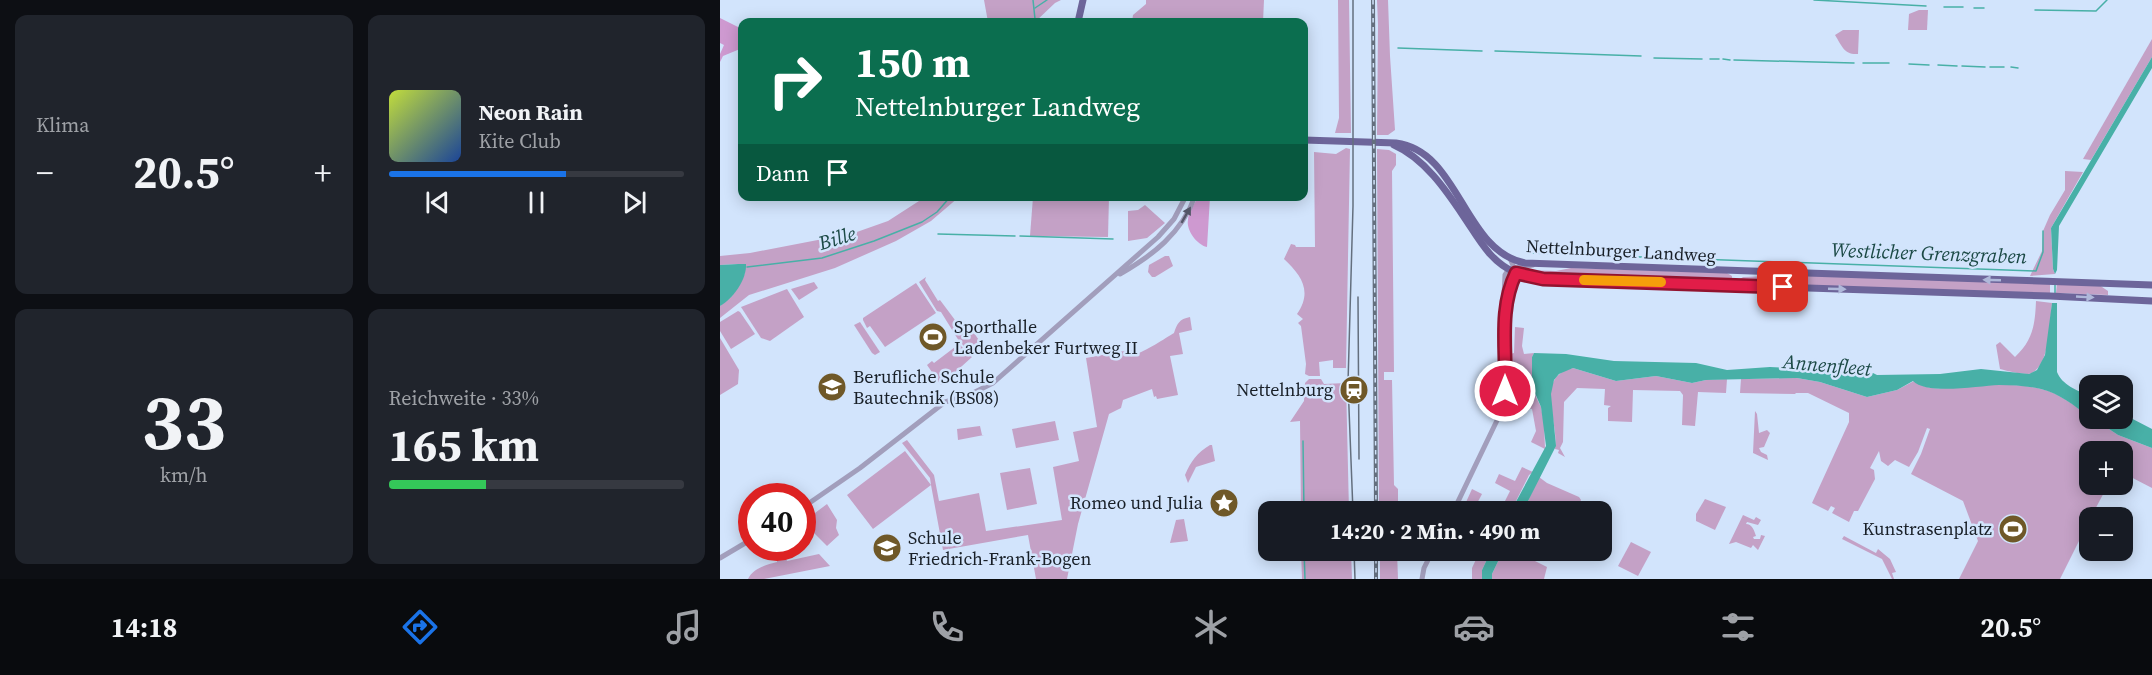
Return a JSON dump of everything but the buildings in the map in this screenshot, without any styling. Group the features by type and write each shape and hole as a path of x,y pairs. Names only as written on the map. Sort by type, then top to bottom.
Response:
{"main road":[{"path":"1079,18 1083,0"},
{"path":"1308,140 1389,143"},
{"name":"Nettelnburger Landweg","path":"1389,143 1409,146 1420,151 1435,164 1489,242 1500,252 1521,262 2152,285"},
{"name":"Nettelnburger Landweg","path":"1389,143 1413,157 1428,171 1456,205 1489,255 1513,270 1543,279 2152,301"}],"street":[{"path":"816,498 860,468 945,402 969,395 993,384 1165,231 1184,201"},
{"path":"1113,278 1135,266 1168,240 1185,218 1193,201"},
{"path":"1458,501 1502,410 1505,387 1504,317 1513,270 1510,258"},
{"path":"1513,270 1536,264"},
{"path":"720,558 738,547"},
{"path":"1422,579 1428,561"}],"shaded area":[{"path":"984,0 1061,0 1039,18 987,18"},
{"path":"1146,0 1264,0 1263,18 1133,18 1146,4"},
{"path":"1338,0 1349,0 1351,133 1335,133 1339,118"},
{"path":"1377,0 1388,0 1395,130 1388,135 1377,135"},
{"path":"1919,10 1928,10 1927,30 1908,30 1909,14"},
{"path":"720,18 738,27 738,50 723,56 720,62 720,54 724,45 720,43"},
{"path":"1843,30 1859,30 1858,54 1846,51 1835,35"},
{"path":"2152,39 2152,57 2091,160 2083,159"},
{"path":"2152,57 2152,68 2059,226 2055,274 2051,228"},
{"path":"1346,148 1350,149 1346,368 1333,368 1333,360 1319,362 1320,376 1309,376 1305,374 1306,364 1301,326 1298,323 1303,319 1297,314 1304,298 1303,284 1300,277 1284,259 1291,244 1296,247 1315,247 1314,152 1336,154"},
{"path":"1377,149 1389,150 1396,154 1396,165 1392,171 1394,372 1384,372 1384,380 1392,380 1394,485 1398,489 1398,501 1379,501"},
{"path":"2065,171 2083,172 2051,228 2055,274 2030,276 2042,251 2043,231 2065,190"},
{"path":"919,201 954,201 931,221 896,241 835,268 749,295 720,318 720,306 732,296 745,273 738,264 720,265 720,256 750,253 854,233 888,221"},
{"path":"1033,201 1109,201 1108,237 1030,236"},
{"path":"1196,201 1210,201 1207,247 1196,240 1190,232 1189,214"},
{"path":"1145,205 1165,223 1147,238 1128,241 1128,211 1138,210"},
{"path":"1169,256 1173,266 1152,277 1148,272 1149,265"},
{"path":"746,264 742,282 730,299 720,306 720,265"},
{"path":"1571,268 1727,273 1732,276 1732,281 1545,276 1525,270 1556,271"},
{"path":"1798,275 2050,282 2050,294 1742,283 1739,280 1743,277"},
{"path":"926,277 925,280 938,301 940,300 967,336 974,333 983,346 973,355 959,341 919,282"},
{"path":"814,282 818,288 799,300 791,289"},
{"path":"916,283 936,313 885,347 870,326 867,328 863,318"},
{"path":"2057,283 2099,285 2108,291 2108,295 2056,293"},
{"path":"787,289 804,317 770,341 761,338 741,307"},
{"path":"2036,301 2052,303 2048,344 2041,364 2035,371 2028,374 2000,369 1996,345 2000,342 2015,357 2021,351 2032,332"},
{"path":"2052,303 2057,303 2057,372 2066,384 2079,391 2079,409 2054,394 2041,389 2020,386 1941,389 1929,388 1913,381 1897,390 1867,397 1820,382 1797,378 1706,380 1692,383 1656,376 1616,381 1573,368 1559,374 1554,380 1551,394 1556,446 1528,501 1516,501 1546,446 1541,407 1532,386 1534,353 1566,354 1614,361 1696,363 1727,370 1770,367 1852,375 1940,374 1981,369 2029,374 2037,370 2045,355"},
{"path":"738,311 755,334 731,349 720,331 720,322"},
{"path":"1190,317 1192,330 1179,333 1183,354 1170,356 1178,395 1157,399 1152,389 1123,400 1121,408 1109,414 1078,524 1067,579 1036,579 1028,535 943,550 930,478 902,443 907,440 934,475 939,501 979,493 986,531 1062,520 1053,467 1079,461 1073,432 1097,427 1086,358 1135,349 1136,354 1140,353 1174,333 1179,322"},
{"path":"860,322 880,352 875,355 854,325"},
{"path":"1515,327 1524,328 1522,346 1524,354 1534,353 1532,357 1535,395 1541,407 1544,423 1545,449 1531,442 1536,431 1532,409 1519,406 1512,418 1506,415 1510,400 1510,354 1514,353"},
{"path":"720,338 739,370 738,384 720,395"},
{"path":"959,344 972,357 941,385 927,365 932,361 934,363"},
{"path":"1573,368 1616,381 1656,376 1692,383 1727,379 1726,393 1698,392 1695,426 1682,425 1683,395 1680,391 1633,390 1632,422 1608,421 1608,408 1611,406 1604,405 1605,389 1577,388 1564,402 1563,442 1560,448 1565,457 1555,449 1551,390 1554,381 1561,373"},
{"path":"1797,378 1820,382 1867,397 1897,390 1914,381 1933,388 2004,385 2032,387 2048,391 2079,409 2079,429 2109,429 2118,435 2152,448 2152,488 2133,478 2133,441 2079,441 2079,495 2103,495 2096,507 2079,507 2079,540 2060,579 1959,579 1978,541 1963,501 1911,474 1930,429 1927,428 1918,452 1909,467 1895,460 1888,466 1881,461 1879,451 1870,468 1874,470 1875,479 1858,511 1854,511 1849,522 1832,513 1835,508 1831,506 1828,511 1812,503 1849,422 1849,413 1808,393 1740,393 1741,379"},
{"path":"1309,379 1321,379 1324,384 1346,383 1349,501 1301,501 1300,421 1290,422 1304,401 1305,383"},
{"path":"1755,411 1759,433 1767,430 1770,433 1764,447 1759,448 1767,455 1768,460 1753,453"},
{"path":"2133,419 2152,429 2152,448 2118,435 2109,429 2133,429"},
{"path":"1055,421 1059,440 1016,448 1012,429"},
{"path":"980,426 982,435 984,435 958,440 957,429"},
{"path":"1212,445 1215,461 1196,467 1188,483 1185,475 1190,466 1198,454"},
{"path":"905,451 931,485 873,529 847,495"},
{"path":"1522,467 1533,472 1529,475 1516,501 1505,501 1510,491 1495,483 1499,474 1515,481"},
{"path":"1030,468 1037,504 1007,510 1000,473"},
{"path":"1539,477 1581,500 1581,501 1528,501"},
{"path":"1472,489 1482,494 1478,501 1467,501"},
{"path":"1705,499 1726,507 1715,530 1696,521 1696,514"},
{"path":"827,504 837,520 836,528 839,535 827,546 816,535 816,512"},
{"path":"1743,515 1754,520 1756,517 1761,520 1758,525 1747,522 1746,524 1754,530 1756,536 1753,537 1754,539 1760,539 1761,535 1765,536 1758,550 1753,545 1751,548 1736,542 1729,544"},
{"path":"1184,519 1188,541 1170,543 1176,520"},
{"path":"1844,536 1876,553 1878,549 1890,559 1896,572 1892,573 1894,579 1882,559 1842,539"},
{"path":"1631,542 1651,552 1638,576 1618,566"},
{"path":"819,554 830,566 764,579 748,579 756,570 777,561 816,561 816,555"},
{"path":"1301,561 1351,561 1352,579 1302,579"},
{"path":"1380,561 1397,561 1398,579 1380,579"},
{"path":"1475,561 1486,561 1482,570 1482,579 1472,579 1472,568"},
{"path":"1486,561 1498,561 1492,579 1482,579 1482,570"},
{"path":"1498,561 1535,561 1547,567 1544,579 1492,579"}],"waterway":[{"name":"Bille","path":"1033,0 1035,18"},
{"path":"1035,8 1047,0"},
{"path":"1814,0 1926,6"},
{"path":"2035,10 2096,11 2107,0"},
{"path":"1944,7 1963,7"},
{"path":"1974,8 1984,8"},
{"path":"1398,48 1482,51"},
{"path":"1495,51 1641,56"},
{"path":"1654,58 1702,59"},
{"path":"1710,59 1719,59"},
{"path":"1723,59 1730,60"},
{"path":"1734,60 1854,63"},
{"path":"1863,63 1889,63"},
{"path":"1909,64 1929,65"},
{"path":"1938,65 1957,66"},
{"path":"1962,66 1985,67"},
{"path":"1990,67 2004,67"},
{"path":"2011,67 2018,68"},
{"name":"Bille","path":"747,267 822,258 874,241 922,222 937,212 947,201"},
{"name":"Westlicher Grenzgraben","path":"1530,253 2036,271 2043,252 2043,231"},
{"path":"938,234 1015,236"},
{"path":"1020,236 1113,239"},
{"path":"2055,283 2055,293"},
{"path":"1303,441 1304,501"},
{"path":"1304,561 1305,579"}],"tram line":[{"path":"1353,0 1353,206 1348,383 1353,501"},
{"path":"1358,297 1359,459"},
{"path":"1354,561 1355,579"}],"railway":[{"path":"1373,0 1376,501"},
{"path":"1376,561 1376,579"}],"slow traffic":[{"path":"1584,280 1661,282"}],"place":[{"name":"Sporthalle Ladenbeker Furtweg II","path":"933,337"},
{"name":"Berufliche Schule Bautechnik (BS08)","path":"832,387"},
{"name":"Nettelnburg","path":"1354,390"},
{"name":"Romeo und Julia","path":"1224,503"},
{"name":"Kunstrasenplatz","path":"2013,529"},
{"name":"Schule Friedrich-Frank-Bogen","path":"887,548"}],"route":[{"path":"1505,391 1504,317 1510,285 1516,273 1543,279 1783,287"}],"water label":[{"name":"Annenfleet","path":"1827,365"}]}
